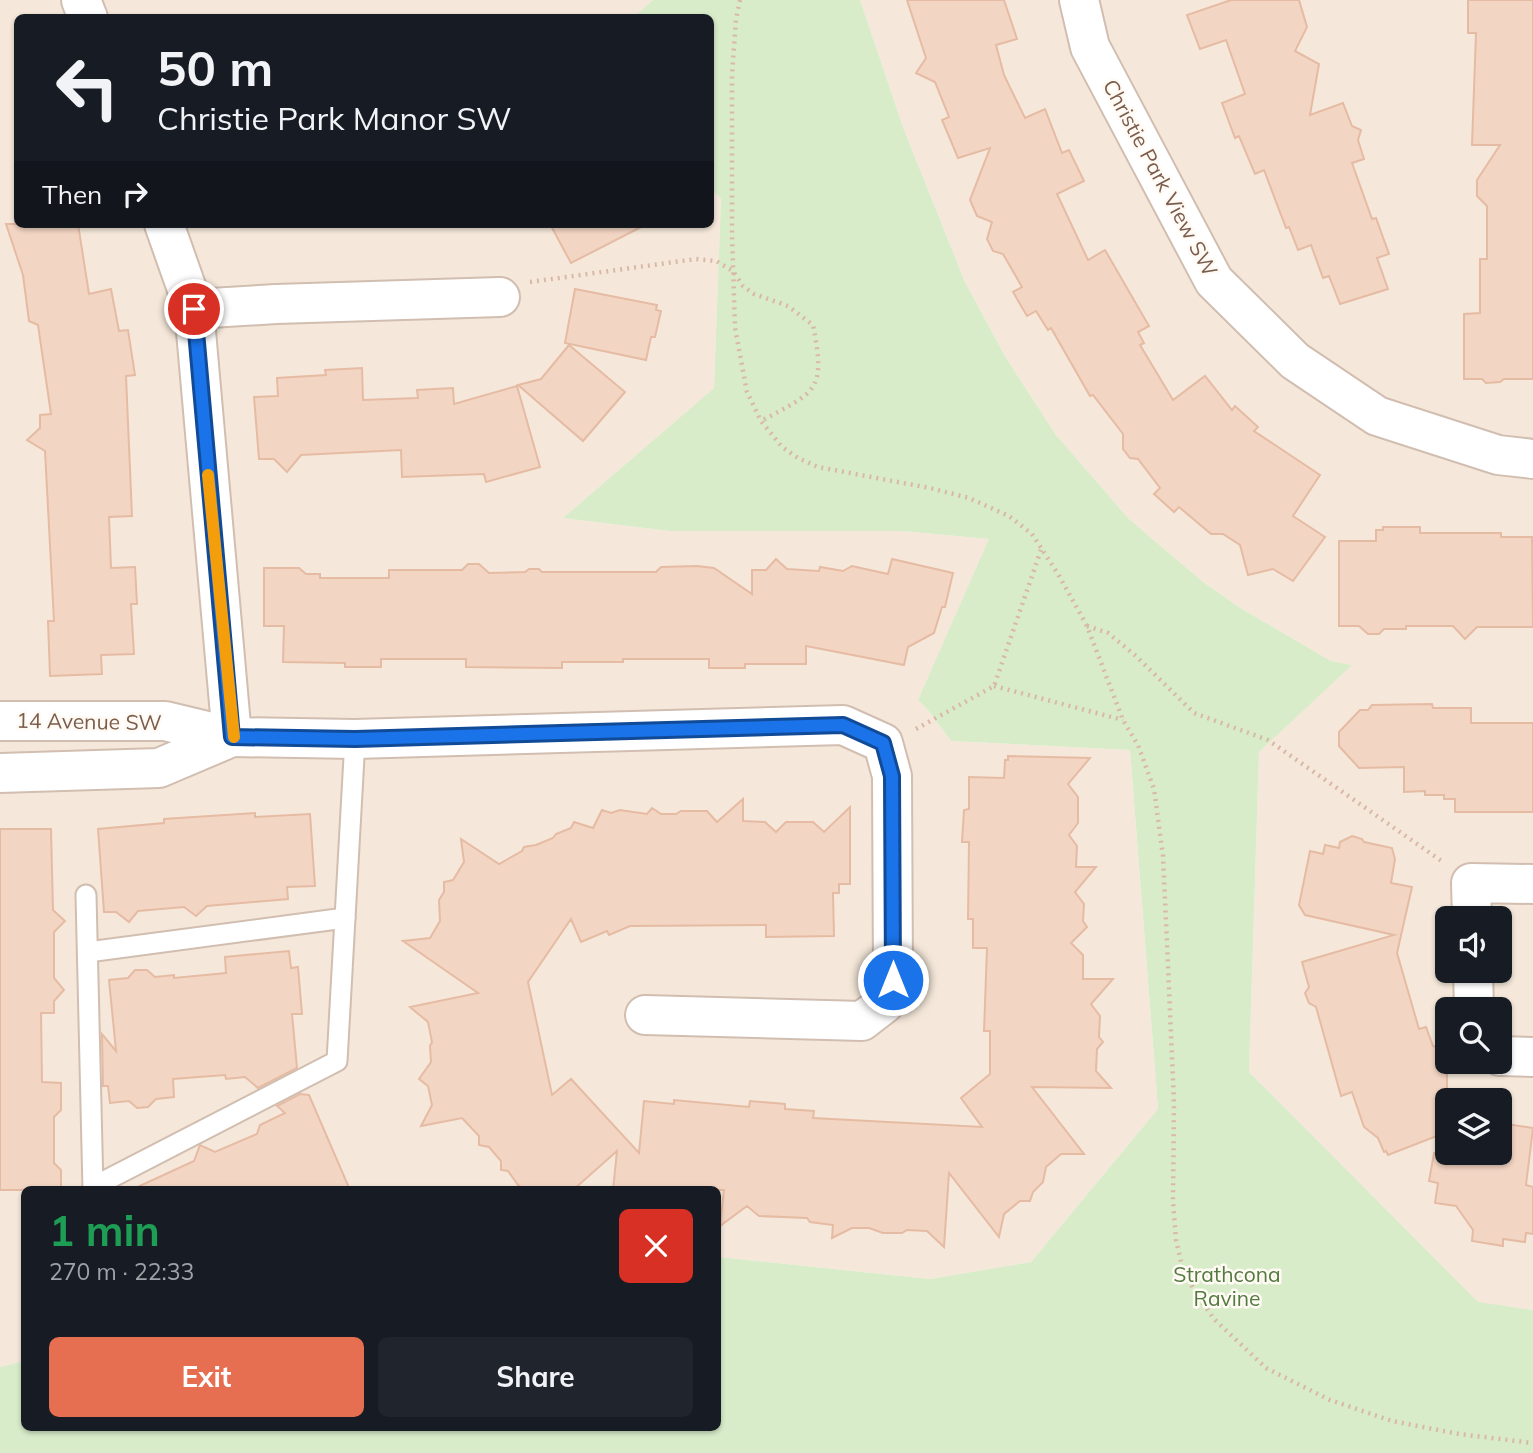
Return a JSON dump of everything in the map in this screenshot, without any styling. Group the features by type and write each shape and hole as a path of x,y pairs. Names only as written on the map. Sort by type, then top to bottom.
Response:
{"street":[{"name":"Christie Park View SW","path":"1079,0 1090,47 1214,281 1295,361 1377,416 1498,455 1533,458"},
{"path":"165,228 194,309 232,737 355,739 843,725 883,743 892,776 893,967 893,980 884,1004 862,1021 645,1015"},
{"path":"194,309 276,303 500,297"},
{"name":"14 Avenue SW","path":"0,721 165,721 232,737"},
{"name":"14 Avenue SW","path":"0,773 159,768 232,737"},
{"path":"1471,901 1533,884"},
{"path":"1512,1056 1533,1056"}],"lane":[{"path":"99,1186 337,1060 355,739"},
{"path":"86,895 93,1186"},
{"path":"88,952 345,918"}],"path":[{"path":"740,0 732,75 734,328 747,392 761,421 782,447 818,467 969,498 1009,516 1032,534 1087,626 1123,720 1138,745 1150,778 1160,821 1174,1103 1173,1201 1176,1240 1182,1266 1194,1290 1213,1319 1266,1368 1330,1400 1392,1421 1459,1434 1533,1443"},
{"path":"500,297 531,281 696,258 716,261 733,271 743,286 754,294 788,306 813,325 818,377 811,392 761,421"},
{"path":"883,743 927,724 994,686 1042,549"},
{"path":"1087,626 1108,633 1136,656 1194,713 1268,740 1441,860 1471,901"},
{"path":"994,686 1123,720"}],"shaded area":[{"path":"0,0 653,0 638,14 14,14 14,228 714,228 714,192 721,199 714,388 563,518 669,531 902,531 990,539 918,700 951,741 1130,750 1158,1109 1031,1262 930,1279 721,1257 721,1186 21,1186 21,1362 0,1367"},
{"path":"860,0 1533,0 1533,1310 1478,1303 1249,1072 1259,752 1351,665 1331,661 1242,609 1203,582 1129,519 1056,435 1006,358 965,282 904,130"}],"green space":[{"name":"Strathcona Ravine","path":"653,0 860,0 904,130 965,282 1006,358 1056,435 1129,519 1203,582 1242,609 1331,661 1352,665 1259,752 1249,1072 1478,1302 1533,1310 1533,1453 0,1453 0,1367 21,1362 21,1431 721,1431 721,1257 930,1279 1031,1262 1158,1109 1130,750 951,741 918,700 989,539 902,531 669,531 563,518 714,388 721,199 714,192 714,14 637,14"}],"building":[{"path":"907,0 1004,0 1017,39 996,45 1004,75 1025,118 1045,109 1062,153 1069,150 1084,181 1057,194 1088,260 1105,250 1149,326 1138,332 1144,343 1140,345 1173,400 1205,376 1232,410 1235,406 1258,427 1254,431 1320,475 1293,516 1325,537 1293,581 1273,569 1248,575 1240,545 1223,534 1211,534 1179,507 1174,512 1154,494 1160,488 1138,459 1130,458 1123,449 1123,434 1093,395 1090,396 1051,328 1048,330 1036,311 1027,316 1013,292 1022,287 1003,254 993,251 987,239 992,222 977,216 970,200 990,148 958,158 942,120 949,117 935,82 916,73 926,58"},
{"path":"1231,0 1299,0 1307,27 1295,51 1319,64 1310,115 1343,103 1352,126 1361,130 1358,140 1364,159 1352,163 1372,219 1376,218 1389,254 1377,258 1388,289 1340,304 1329,276 1323,278 1311,245 1298,250 1289,227 1286,228 1264,170 1255,174 1239,136 1235,138 1222,103 1245,94 1226,40 1200,49 1187,15"},
{"path":"1468,0 1533,0 1533,379 1504,379 1486,383 1482,379 1464,379 1464,314 1480,313 1480,259 1487,259 1487,206 1477,196 1477,180 1500,145 1472,145 1476,33 1468,33"},
{"path":"6,224 14,224 14,228 79,228 89,294 111,289 119,331 128,330 135,375 126,376 132,516 109,517 111,568 135,567 137,604 131,604 134,654 101,655 102,674 50,676 48,621 54,621 45,451 27,440 40,428 40,415 51,414 38,325 29,321 23,275"},
{"path":"552,228 639,228 571,263"},
{"path":"575,289 657,305 656,310 661,311 646,360 565,343"},
{"path":"569,345 625,392 583,441 518,385 541,379"},
{"path":"362,368 363,400 418,398 417,390 453,388 454,404 517,386 540,467 486,482 484,474 402,477 401,450 301,455 287,472 274,459 259,459 254,397 278,396 277,378 326,375 325,370"},
{"path":"1383,527 1420,527 1420,533 1501,533 1501,537 1532,537 1533,627 1477,627 1465,639 1453,626 1406,626 1406,629 1384,629 1379,634 1368,634 1359,626 1339,626 1339,541 1376,541 1376,530 1383,530"},
{"path":"776,559 787,569 819,571 820,567 843,571 852,566 888,574 892,559 953,573 945,607 942,607 934,633 908,647 904,665 806,646 806,664 745,664 745,668 709,668 709,659 562,662 562,668 466,667 466,659 381,659 381,667 345,667 345,663 283,662 284,626 264,626 264,568 299,568 306,574 320,574 320,578 389,578 389,570 462,570 468,564 479,564 489,573 525,572 529,569 539,569 542,572 656,572 661,567 697,566 714,568 752,594 752,570 766,570"},
{"path":"1432,704 1433,708 1471,708 1471,723 1533,723 1533,812 1455,812 1455,799 1444,799 1444,795 1425,795 1425,791 1404,792 1404,767 1359,768 1339,746 1339,732 1360,710 1368,710 1372,705"},
{"path":"1008,756 1090,758 1068,784 1078,797 1078,823 1069,835 1077,846 1076,867 1096,867 1075,892 1084,904 1083,921 1087,927 1071,943 1083,955 1083,979 1113,979 1091,1004 1100,1016 1099,1037 1103,1042 1097,1049 1096,1071 1111,1088 1032,1087 1084,1154 1061,1154 1046,1167 1043,1182 1033,1192 1030,1201 1020,1201 1004,1214 999,1237 949,1173 944,1247 927,1231 883,1233 869,1228 852,1228 832,1238 833,1225 810,1222 807,1218 759,1216 747,1206 721,1225 724,1190 721,1190 721,1186 613,1186 617,1151 578,1186 520,1186 508,1171 501,1170 501,1161 489,1147 479,1145 479,1136 462,1118 421,1126 432,1105 428,1086 419,1079 431,1062 432,1042 428,1022 410,1007 478,993 403,941 430,938 440,921 439,900 444,892 444,882 453,880 464,862 461,839 499,864 522,851 524,847 536,845 571,828 574,822 593,828 602,810 611,813 620,810 647,814 652,808 661,814 707,811 717,822 743,799 743,821 765,822 776,832 786,822 813,822 824,832 850,807 850,884 839,884 839,893 833,893 834,936 766,937 766,925 630,926 609,935 607,931 581,942 571,919 528,982 552,1095 571,1079 639,1153 644,1101 674,1104 674,1100 749,1107 750,1101 785,1104 785,1109 814,1111 813,1118 982,1127 961,1098 990,1074 990,1031 984,1031 987,948 973,948 973,919 968,919 969,842 962,842 964,810 969,809 969,777 1004,778 1005,760 1008,760"},
{"path":"255,813 255,817 310,814 315,886 287,887 288,899 207,906 196,916 184,907 138,911 129,922 116,912 104,912 98,829 164,823 164,819"},
{"path":"0,829 51,829 53,910 65,921 54,932 54,978 64,990 54,1001 54,1013 41,1013 42,1082 61,1083 61,1110 54,1117 54,1163 61,1170 61,1186 21,1186 21,1190 0,1190"},
{"path":"1352,836 1364,842 1392,848 1395,859 1391,883 1412,887 1397,953 1419,1029 1426,1027 1435,1046 1435,1074 1447,1074 1447,1088 1435,1088 1435,1137 1388,1155 1378,1138 1364,1127 1352,1092 1341,1096 1316,1007 1309,1003 1305,993 1309,987 1302,962 1394,935 1305,915 1299,905 1310,851 1323,854 1325,845 1339,848 1340,842"},
{"path":"289,951 291,968 298,967 302,1014 292,1014 297,1068 258,1088 245,1077 226,1079 225,1075 173,1079 174,1097 156,1099 148,1107 137,1108 129,1101 110,1103 108,1086 103,1086 102,1034 116,1051 109,980 128,978 135,970 147,970 155,977 174,975 174,978 226,973 225,957"},
{"path":"300,1094 309,1095 348,1186 140,1186 194,1161 200,1145 215,1152 257,1134 260,1125 285,1113 277,1106"},
{"path":"1512,1125 1533,1128 1526,1185 1533,1187 1533,1234 1526,1233 1525,1242 1503,1239 1503,1246 1472,1241 1473,1230 1456,1206 1435,1203 1438,1183 1429,1181 1434,1153 1435,1165 1512,1165"}],"slow traffic":[{"path":"208,475 234,737"}],"route":[{"path":"194,309 232,737 355,739 843,725 883,743 892,776 893,980"}]}
